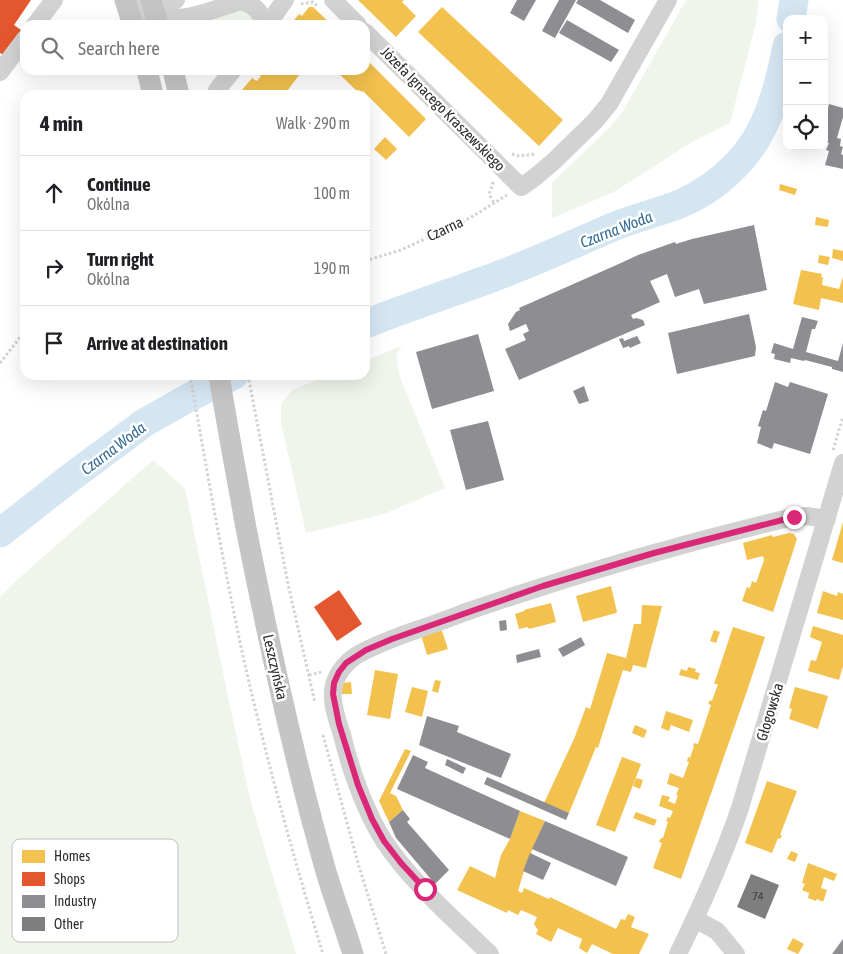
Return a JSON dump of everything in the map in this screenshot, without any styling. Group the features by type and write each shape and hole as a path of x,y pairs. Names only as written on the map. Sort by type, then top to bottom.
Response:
{"main road":[{"path":"125,0 131,20"},
{"path":"148,75 152,90"},
{"name":"Leszczyńska","path":"220,380 227,428 267,631 293,744 328,876 353,954"}],"street":[{"path":"39,20 54,0"},
{"path":"129,0 153,16 182,20"},
{"path":"153,16 176,0"},
{"path":"521,186 553,162 609,104 668,0"},
{"path":"189,20 242,1 258,10 263,20"},
{"path":"271,20 291,2"},
{"path":"326,4 350,20"},
{"name":"Józefa Ignacego Kraszewskiego","path":"370,37 521,186"},
{"path":"0,72 20,46"},
{"path":"217,90 229,75"},
{"name":"Głogowska","path":"678,954 719,865 738,814 843,463"},
{"path":"490,954 409,873 372,819 350,763 335,708 333,686 343,667 361,653 392,639 590,571 789,518 806,516 827,519"},
{"path":"695,919 717,931 736,954"}],"path":[{"path":"291,2 326,4"},
{"path":"505,150 519,156 539,153"},
{"name":"Czarna","path":"370,259 401,250 470,218 521,186"},
{"path":"0,363 20,337"},
{"path":"191,380 246,664 283,816 323,954"},
{"path":"249,380 264,462"}],"shaded area":[{"path":"686,0 759,0 756,23 730,123 692,142 612,193 552,218 552,183 611,126 623,111"},
{"path":"239,9 250,13 253,20 206,20"},
{"path":"403,345 397,356 400,377 445,488 384,514 306,533 281,423 281,404 292,390 317,380 370,380 370,359"},
{"path":"153,460 185,488 250,799 296,954 0,954 0,597"}],"building: Homes":[{"path":"358,0 404,0 402,2 416,16 396,37"},
{"path":"309,7 313,7 327,20 294,20 299,14 302,16"},
{"path":"442,7 563,120 539,146 418,32"},
{"path":"370,63 426,119 409,137 370,98 370,90 356,90 340,75 370,75"},
{"path":"260,75 299,75 288,90 242,90 252,78 257,81 261,76"},
{"path":"385,137 397,149 386,160 374,149"},
{"path":"780,184 797,189 795,195 779,190"},
{"path":"816,217 829,220 828,227 815,225"},
{"path":"833,249 843,251 843,261 832,258"},
{"path":"819,255 830,257 828,265 818,263"},
{"path":"801,270 822,274 822,285 839,289 843,277 843,303 821,298 819,310 793,304"},
{"path":"843,522 843,563 832,560"},
{"path":"789,533 794,534 797,539 773,612 742,601 747,587 750,588 752,581 756,583 764,560 763,556 747,560 743,543 772,535 773,537"},
{"path":"611,586 617,612 583,622 576,596"},
{"path":"823,591 837,596 838,592 843,594 843,620 817,613"},
{"path":"551,603 556,622 529,629 528,627 519,629 515,614"},
{"path":"642,605 662,606 646,668 633,665 631,672 623,670 598,748 596,747 569,813 544,803 574,739 586,707 590,709 607,653 626,658 634,624 641,624"},
{"path":"813,626 843,635 843,666 839,680 808,671 811,660 816,661 822,642 810,637"},
{"path":"733,627 765,637 681,879 653,868 662,843 659,842 663,838 668,822 666,821 668,817 670,818 673,811 659,806 662,795 670,797 668,801 675,804 679,788 667,784 670,773 683,778 689,762 687,761 688,757 690,758 694,743 698,744 711,705 708,704 710,700 712,701 718,684 714,684"},
{"path":"441,628 448,649 427,655 421,635"},
{"path":"714,630 720,632 716,643 710,641"},
{"path":"688,667 696,669 695,672 700,673 698,680 679,675 681,669 687,671"},
{"path":"375,670 398,674 390,719 367,715"},
{"path":"435,680 441,681 438,693 432,691"},
{"path":"351,682 352,694 342,694 341,683"},
{"path":"412,687 428,691 422,717 405,712"},
{"path":"795,687 828,696 818,729 789,719 792,709 789,708"},
{"path":"666,711 693,720 689,732 671,725 669,731 661,728"},
{"path":"635,725 647,730 644,738 632,733"},
{"path":"405,749 411,751 390,793 396,796 403,810 389,822 379,801"},
{"path":"622,757 641,764 615,832 596,825"},
{"path":"636,778 643,780 640,789 633,786"},
{"path":"767,781 797,791 780,835 782,835 780,839 778,838 772,853 745,843"},
{"path":"520,811 545,821 526,864 518,891 522,893 524,888 549,899 550,897 616,929 621,919 625,920 628,914 635,917 631,927 649,934 639,954 613,954 592,944 587,953 579,948 582,939 558,928 551,942 536,934 538,930 534,924 537,917 521,910 518,915 508,910 507,913 457,890 470,866 495,878 501,855 510,839"},
{"path":"636,812 657,820 654,826 633,818"},
{"path":"791,851 798,854 795,862 787,859"},
{"path":"808,863 837,874 834,881 824,877 821,888 827,890 823,902 808,898 809,893 802,890 805,884 802,883"},
{"path":"793,938 804,944 798,954 787,949"}],"building: Shops":[{"path":"0,0 31,0 14,25 20,31 4,55 0,53"},
{"path":"339,590 362,624 337,641 314,607"}],"building: Industry":[{"path":"517,0 536,0 524,21 510,13"},
{"path":"559,0 576,0 555,38 542,31"},
{"path":"578,0 600,0 635,20 628,33 576,3"},
{"path":"567,20 619,50 611,62 559,33"},
{"path":"829,104 843,108 843,117 837,138 841,139 840,146 843,147 841,154 843,155 843,169 825,165 829,151 826,150 828,150 829,143"},
{"path":"754,225 767,290 704,304 699,289 675,297 667,274 650,281 660,302 631,315 633,319 643,320 645,325 519,380 505,349 526,340 523,334 529,331 526,324 510,331 508,324 516,312 520,310 519,308 638,255 675,242 676,244"},
{"path":"749,314 756,347 755,356 677,374 668,333"},
{"path":"802,317 818,321 815,329 812,329 806,352 838,361 843,343 843,372 805,360 791,358 790,363 774,359 775,354 771,353 774,343 793,349"},
{"path":"478,334 494,391 432,409 416,352"},
{"path":"637,336 641,343 630,348 629,346 623,348 619,339 623,338 624,341"},
{"path":"775,382 788,387 790,382 828,394 810,454 774,443 772,449 757,443 761,427 758,426 763,410 766,411"},
{"path":"584,386 589,401 579,404 573,391"},
{"path":"488,421 504,480 466,490 450,430"},
{"path":"506,620 507,630 500,631 499,621"},
{"path":"581,637 585,645 563,657 558,649"},
{"path":"539,649 541,657 517,663 516,655"},
{"path":"427,716 459,726 457,732 511,754 501,778 419,745"},
{"path":"413,755 428,762 425,768 520,811 510,839 397,789"},
{"path":"447,759 466,768 463,774 445,765"},
{"path":"487,777 569,813 566,820 484,784"},
{"path":"403,810 410,819 407,822 449,870 435,884 396,838 389,822"},
{"path":"545,821 628,857 616,886 532,849"},
{"path":"530,853 551,863 543,880 523,871"},
{"path":"843,939 843,954 832,954"}],"building: Other":[{"path":"751,874 779,885 765,919 737,907"}],"waterway":[{"name":"Czarna Woda","path":"792,15 794,0"},
{"name":"Czarna Woda","path":"370,322 512,270 615,226 680,204 703,192 738,163 757,137 771,108 784,60"},
{"name":"Czarna Woda","path":"0,533 144,423 224,380"}],"route":[{"path":"425,889 409,873 384,841 372,819 350,763 333,694 334,683 346,663 374,646 543,586 613,564 794,517"}]}
